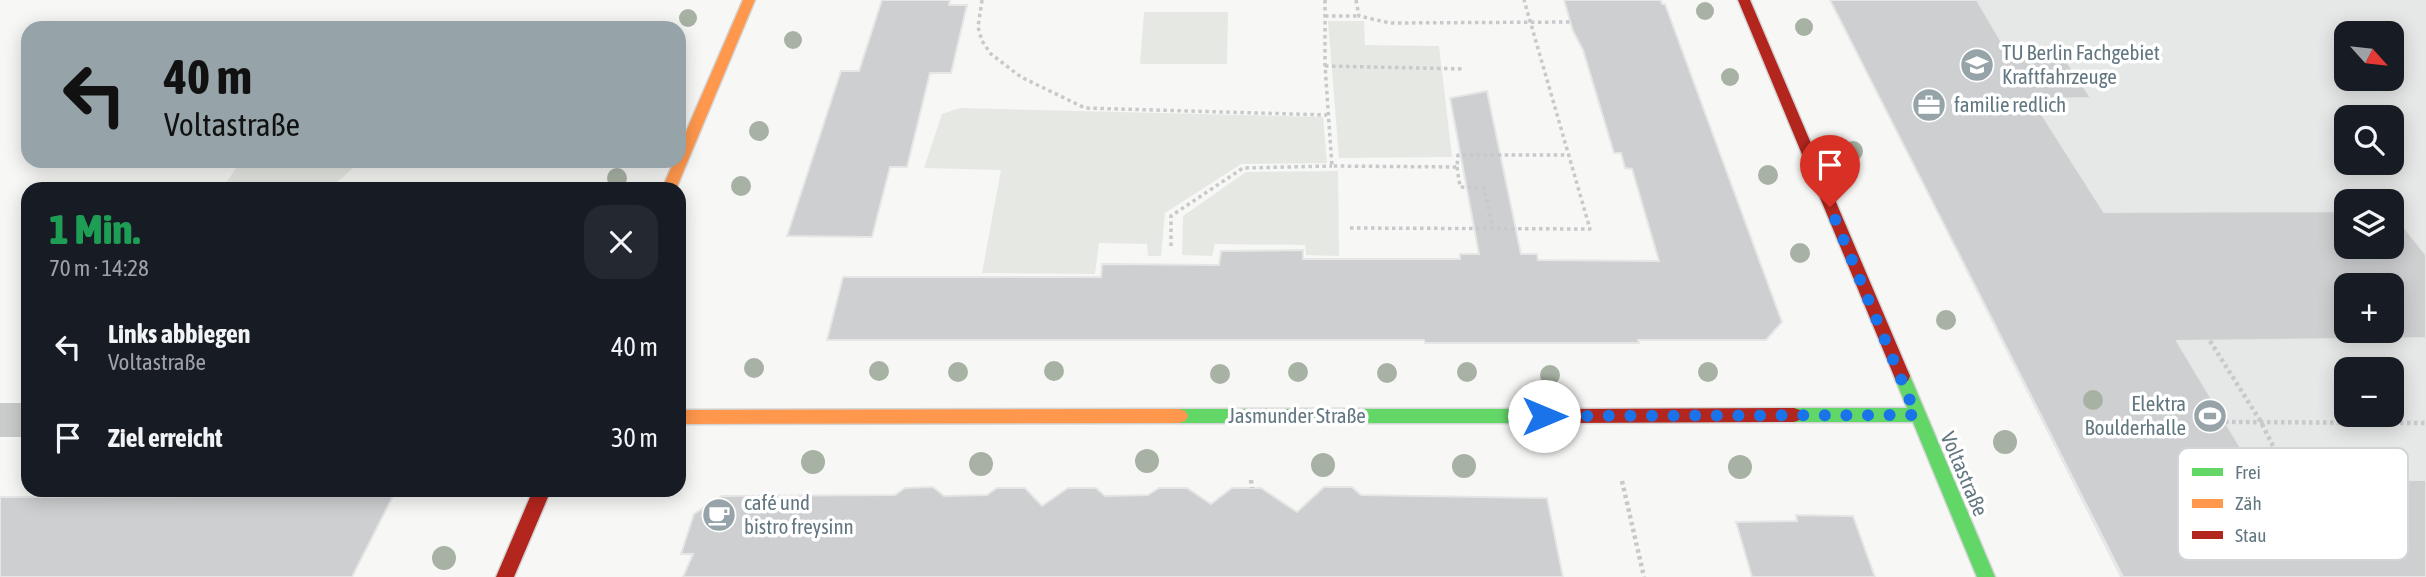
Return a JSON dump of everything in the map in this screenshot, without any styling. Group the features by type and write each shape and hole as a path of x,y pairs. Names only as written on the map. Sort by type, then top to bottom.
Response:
{"street":[{"path":"686,148 748,0"},
{"name":"Voltastraße","path":"1744,0 1986,577"},
{"name":"Jasmunder Straße","path":"686,417 1916,415"},
{"path":"0,420 21,420"},
{"path":"505,577 539,497"}],"path":[{"path":"982,0 978,30 990,52 1012,72 1048,94 1085,108 1327,115"},
{"path":"1325,0 1327,115 1332,166"},
{"path":"1356,0 1359,16"},
{"path":"1350,228 1590,229 1524,0"},
{"path":"1325,16 1359,16 1390,23 1574,22"},
{"path":"1325,66 1465,69"},
{"path":"1493,228 1484,188 1460,187 1458,155 1567,155"},
{"path":"1171,246 1171,216 1243,168 1457,167"},
{"path":"2210,341 2261,422 2274,448"},
{"path":"2225,422 2426,422"},
{"path":"1251,480 1252,488"},
{"path":"1622,481 1644,577"}],"shaded area":[{"path":"1830,0 2426,0 2426,577 2120,577"},
{"path":"1144,12 1228,12 1227,64 1140,64"},
{"path":"1328,21 1364,21 1365,45 1439,46 1452,157 1339,158"},
{"path":"960,108 1323,117 1327,163 1241,164 1165,213 1161,256 1148,256 1147,244 1099,243 1095,274 982,273 1001,170 924,168 942,114"},
{"path":"236,168 353,168 337,182 227,182"},
{"path":"1338,171 1339,256 1306,255 1305,245 1215,244 1212,256 1182,255 1183,216 1246,172"}],"building":[{"path":"882,0 950,0 949,5 967,5 951,73 930,73 907,167 890,167 872,237 787,236 841,71 859,71"},
{"path":"1564,0 1661,0 1662,4 1665,4 1782,322 1766,340 1425,343 1424,340 827,340 843,277 1101,277 1102,264 1219,265 1221,251 1303,250 1303,259 1460,259 1460,254 1479,254 1450,98 1487,91 1521,254 1537,254 1538,260 1659,261 1632,169 1625,168 1621,153 1614,153 1583,50 1573,31"},
{"path":"1830,0 1977,0 2004,46 2056,45 2091,98 2032,99 2104,212 2334,211 2334,259 2404,259 2404,227 2426,255 2426,338 2404,338 2404,273 2334,273 2334,339 2177,341 2241,448 2178,448 2178,560 2408,560 2408,480 2426,480 2426,577 2123,577"},
{"path":"933,487 944,496 987,495 997,488 1025,488 1042,506 1068,488 1096,488 1105,496 1148,495 1159,488 1187,488 1211,504 1232,488 1261,488 1297,512 1324,487 1352,487 1361,495 1547,498 1563,577 683,577 693,554 681,554 694,514 722,496 895,495 905,488"},
{"path":"0,497 392,497 352,577 0,577"},
{"path":"1796,515 1853,516 1875,577 1752,577 1736,522 1797,521"}],"traffic: fast":[{"path":"1902,376 1986,577"},
{"path":"1794,415 1916,415"},
{"path":"1179,416 1570,416"}],"traffic: slow":[{"path":"686,149 749,0"},
{"path":"672,182 678,168"},
{"path":"686,417 1179,416"}],"traffic: jam":[{"path":"1744,0 1902,376"},
{"path":"1570,416 1794,415"},
{"path":"505,577 539,497"}],"place":[{"name":"TU Berlin Fachgebiet Kraftfahrzeuge","path":"1977,65"},
{"name":"familie redlich","path":"1929,105"},
{"name":"Elektra Boulderhalle","path":"2210,416"},
{"name":"café und bistro freysinn","path":"719,515"}],"route":[{"path":"1544,416 1916,415 1830,207"}]}
